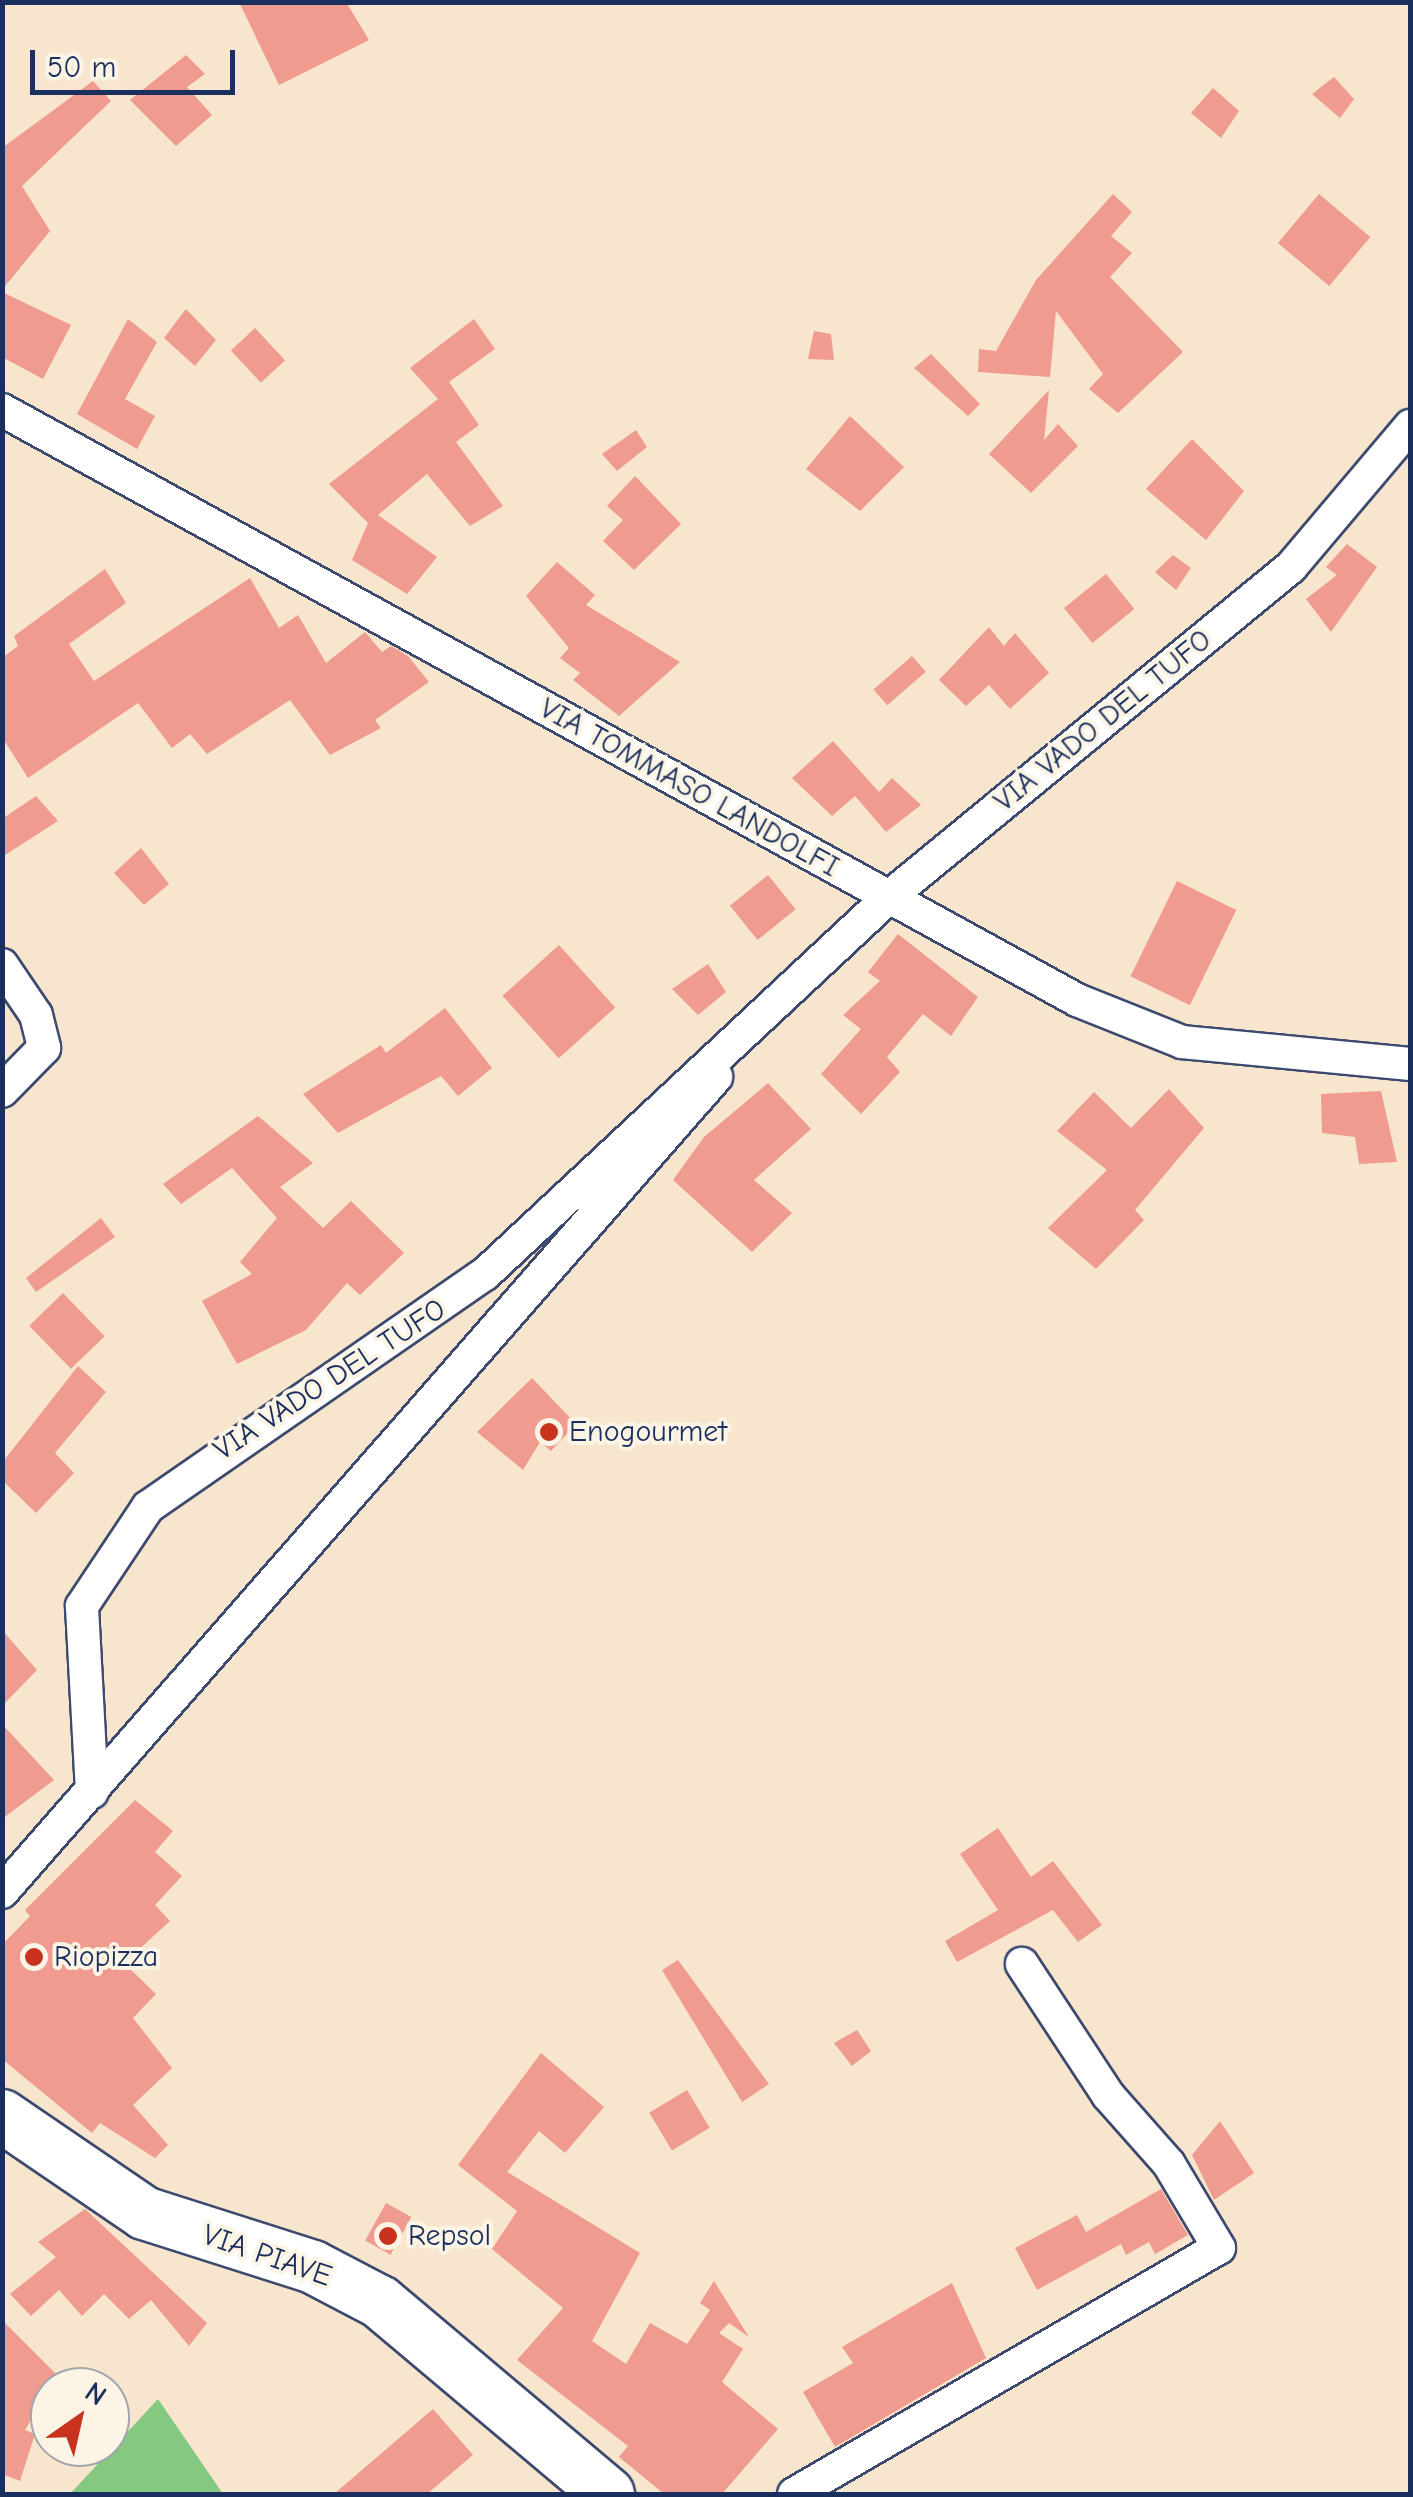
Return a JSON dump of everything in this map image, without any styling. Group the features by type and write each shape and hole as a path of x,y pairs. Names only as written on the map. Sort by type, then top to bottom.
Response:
{"main road":[{"name":"VIA PIAVE","path":"2,2116 144,2212 313,2266 380,2302 608,2494"}],"street":[{"name":"VIA TOMMASO LANDOLFI","path":"2,410 1077,1000 1182,1042 1410,1064"},
{"name":"VIA VADO DEL TUFO","path":"92,1792 82,1606 148,1507 417,1328 889,898 1290,567 1410,426"},
{"path":"2,965 36,1015 44,1048 2,1091"},
{"name":"VIA VADO DEL TUFO","path":"2,1892 780,1001"},
{"path":"794,2494 1219,2248 1022,1964"}],"green space":[{"path":"158,2399 223,2494 70,2494 95,2467 130,2467 130,2429"}],"building":[{"path":"239,2 346,2 369,40 279,85"},
{"path":"186,55 205,74 187,87 212,115 176,146 130,100"},
{"path":"1334,77 1354,99 1340,118 1312,94"},
{"path":"93,81 111,101 22,186 50,231 2,290 2,148"},
{"path":"1213,88 1239,111 1221,138 1191,113"},
{"path":"1113,194 1132,212 1111,236 1132,253 1110,277 1183,352 1118,413 1089,389 1103,374 1056,311 1050,377 978,372 979,349 996,351 1036,280"},
{"path":"1319,194 1370,237 1329,286 1278,243"},
{"path":"2,292 71,325 43,379 2,357"},
{"path":"186,309 216,340 195,366 164,338"},
{"path":"128,319 157,342 125,399 155,416 137,449 77,414"},
{"path":"474,319 495,349 449,382 479,425 456,442 503,506 470,526 427,474 378,515 437,557 407,594 352,560 368,523 329,484 438,399 410,368"},
{"path":"255,328 285,360 261,383 231,351"},
{"path":"814,331 831,334 834,360 808,359"},
{"path":"931,354 980,404 968,416 914,368"},
{"path":"1049,390 1044,440 1058,424 1078,446 1031,493 989,454"},
{"path":"850,416 904,467 860,511 806,469"},
{"path":"636,430 647,447 617,471 602,454"},
{"path":"1192,439 1244,491 1206,540 1146,489"},
{"path":"635,476 681,524 634,570 603,541 623,520 607,506"},
{"path":"1347,544 1377,567 1331,632 1306,599 1337,575 1326,567"},
{"path":"1173,555 1191,568 1176,590 1155,572"},
{"path":"557,562 595,595 586,605 680,662 619,716 573,680 580,673 560,658 569,648 526,596"},
{"path":"105,569 126,603 69,644 94,681 250,578 279,628 298,615 326,663 365,632 382,652 391,646 408,656 429,682 375,720 381,728 330,755 290,700 207,754 190,734 172,748 138,703 28,778 2,737 2,658 18,646 14,636"},
{"path":"1106,574 1134,609 1092,643 1064,608"},
{"path":"989,627 1004,646 1015,633 1049,673 1010,709 989,685 966,706 939,680"},
{"path":"912,656 926,672 887,705 874,689"},
{"path":"833,741 879,792 892,778 921,805 886,832 855,796 832,816 792,778"},
{"path":"36,796 58,821 2,857 2,819"},
{"path":"141,848 169,884 144,905 114,873"},
{"path":"768,875 796,909 758,940 730,906"},
{"path":"1177,881 1236,910 1190,1005 1131,976"},
{"path":"898,934 978,997 951,1036 923,1014 887,1057 900,1072 861,1114 821,1074 861,1029 843,1015 880,981 868,972"},
{"path":"559,945 615,1007 559,1058 503,996"},
{"path":"708,964 726,992 698,1015 672,989"},
{"path":"445,1008 492,1068 458,1096 441,1076 338,1133 303,1094 381,1045 386,1053"},
{"path":"768,1083 811,1129 754,1180 792,1213 752,1252 673,1180 704,1137"},
{"path":"1169,1089 1204,1128 1135,1210 1144,1220 1096,1269 1048,1228 1107,1170 1057,1131 1094,1092 1131,1128"},
{"path":"1381,1091 1397,1162 1359,1164 1355,1137 1322,1133 1321,1094"},
{"path":"258,1116 313,1163 280,1187 323,1228 351,1201 404,1253 360,1295 347,1283 306,1330 237,1364 202,1301 252,1274 240,1262 277,1218 232,1168 181,1204 163,1184"},
{"path":"101,1218 115,1237 36,1292 26,1278"},
{"path":"63,1293 105,1336 71,1369 29,1326"},
{"path":"78,1366 106,1392 55,1453 74,1473 36,1513 2,1480 2,1463"},
{"path":"532,1378 576,1424 551,1451 540,1442 523,1470 477,1432"},
{"path":"2,1630 37,1670 2,1706"},
{"path":"2,1724 54,1780 2,1819"},
{"path":"135,1800 173,1831 155,1852 182,1876 155,1905 170,1921 124,1963 156,1994 133,2018 172,2068 133,2105 168,2145 155,2158 100,2123 92,2133 2,2059 2,1945 30,1916 25,1910"},
{"path":"998,1828 1031,1877 1053,1861 1102,1925 1078,1942 1053,1910 957,1962 945,1941 998,1910 960,1854"},
{"path":"678,1960 769,2084 742,2102 662,1970"},
{"path":"857,2030 871,2051 852,2066 834,2043"},
{"path":"541,2053 604,2107 565,2153 539,2131 507,2172 640,2253 592,2341 626,2364 650,2323 687,2344 710,2310 700,2303 714,2281 749,2337 729,2323 719,2333 743,2349 722,2382 778,2429 722,2494 664,2494 619,2457 628,2446 517,2360 563,2308 492,2249 517,2211 458,2165"},
{"path":"687,2090 710,2128 672,2150 649,2113"},
{"path":"1220,2121 1254,2173 1214,2200 1192,2155"},
{"path":"1161,2189 1188,2235 1155,2254 1149,2242 1126,2255 1121,2244 1037,2290 1015,2248 1077,2215 1086,2232"},
{"path":"386,2203 411,2217 391,2255 365,2241"},
{"path":"85,2209 207,2323 189,2346 151,2300 129,2319 104,2294 82,2316 59,2290 31,2316 10,2294 56,2257 38,2242"},
{"path":"952,2283 986,2358 835,2447 803,2392 853,2363 842,2347"},
{"path":"2,2320 49,2367 30,2367 30,2421 25,2430 30,2432 30,2450 20,2481 2,2474"},
{"path":"433,2409 473,2455 427,2494 334,2494"}],"place":[{"name":"Enogourmet","path":"549,1432"},
{"name":"Riopizza","path":"34,1957"},
{"name":"Repsol","path":"388,2236"}]}
